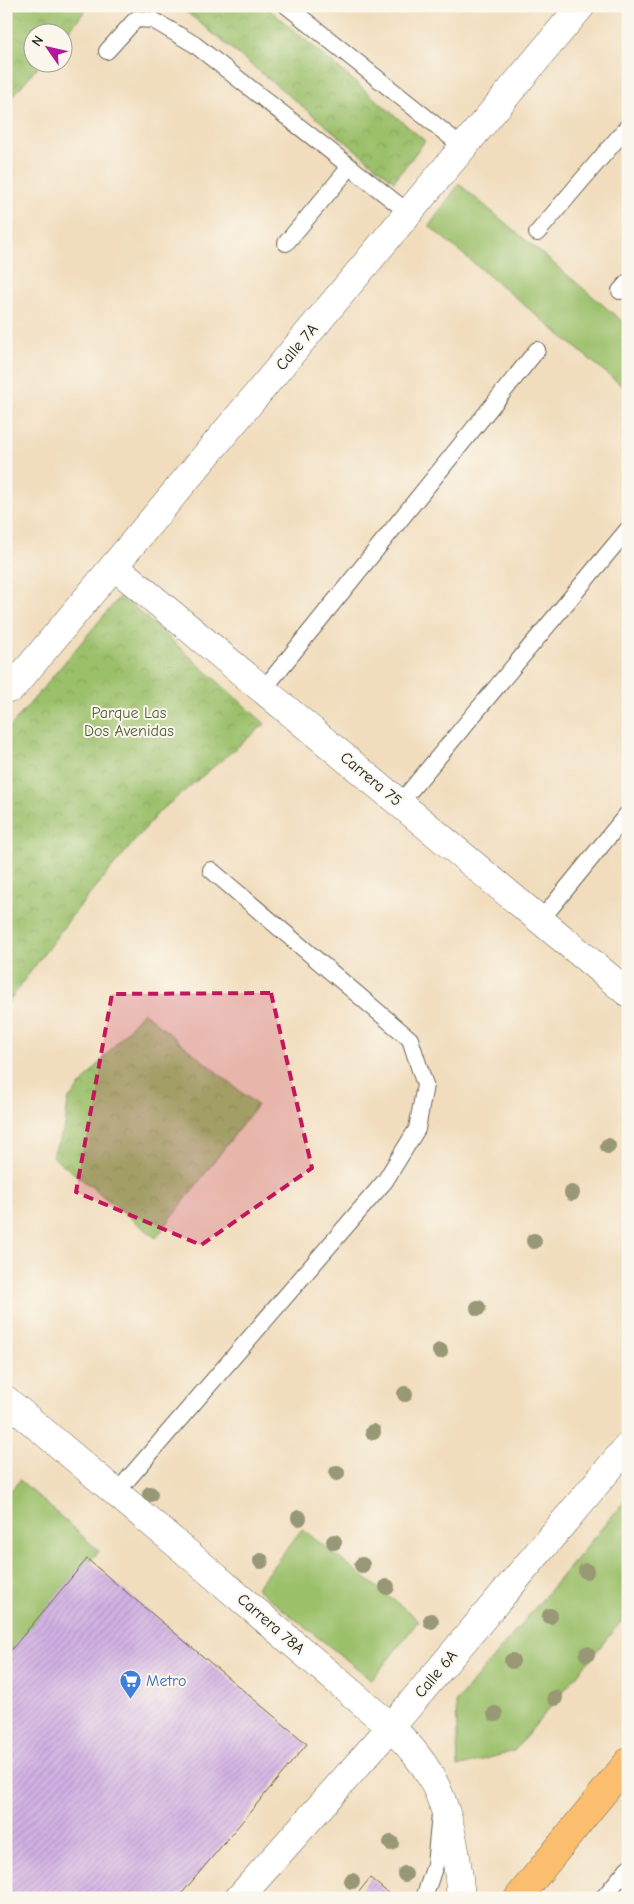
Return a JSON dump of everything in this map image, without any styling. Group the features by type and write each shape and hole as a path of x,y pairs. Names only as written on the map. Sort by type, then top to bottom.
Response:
{"highway":[{"path":"518,1898 628,1762"}],"street":[{"name":"Calle 7A","path":"12,688 581,6"},
{"name":"Carrera 75","path":"114,566 628,993"},
{"name":"Carrera 78A","path":"6,1400 391,1727 418,1756 430,1775 453,1838 461,1898"},
{"name":"Calle 6A","path":"239,1898 391,1727 628,1446"}],"lane":[{"path":"287,6 463,147"},
{"path":"107,51 136,19 153,20 194,44 409,213"},
{"path":"537,233 628,126"},
{"path":"286,243 350,167"},
{"path":"263,690 538,350"},
{"path":"400,803 628,529"},
{"path":"540,920 628,813"},
{"path":"116,1493 385,1182 417,1130 425,1085 410,1040 211,870"},
{"path":"424,1898 435,1865 441,1802"},
{"path":"603,1898 628,1868"}],"highlighted area":[{"path":"271,993 312,1168 201,1245 76,1192 112,994"}],"green space":[{"path":"6,6 89,6 72,27 72,22 22,22 22,72 33,72 6,104"},
{"path":"179,6 265,6 425,141 394,181"},
{"path":"459,184 628,326 628,391 429,226"},
{"name":"Parque Las Dos Avenidas","path":"121,595 265,724 158,813 71,917 6,1005 6,732"},
{"path":"143,1012 257,1105 156,1238 52,1156 65,1127 68,1100"},
{"path":"20,1480 99,1551 6,1661 6,1496"},
{"path":"628,1497 628,1613 514,1751 458,1767 456,1702"},
{"path":"302,1529 419,1620 372,1680 256,1588"}],"building":[{"name":"Metro","path":"87,1559 307,1744 178,1898 6,1898 6,1656"},
{"path":"370,1878 394,1898 354,1898"}],"place":[{"name":"Metro","path":"130,1700"}]}
